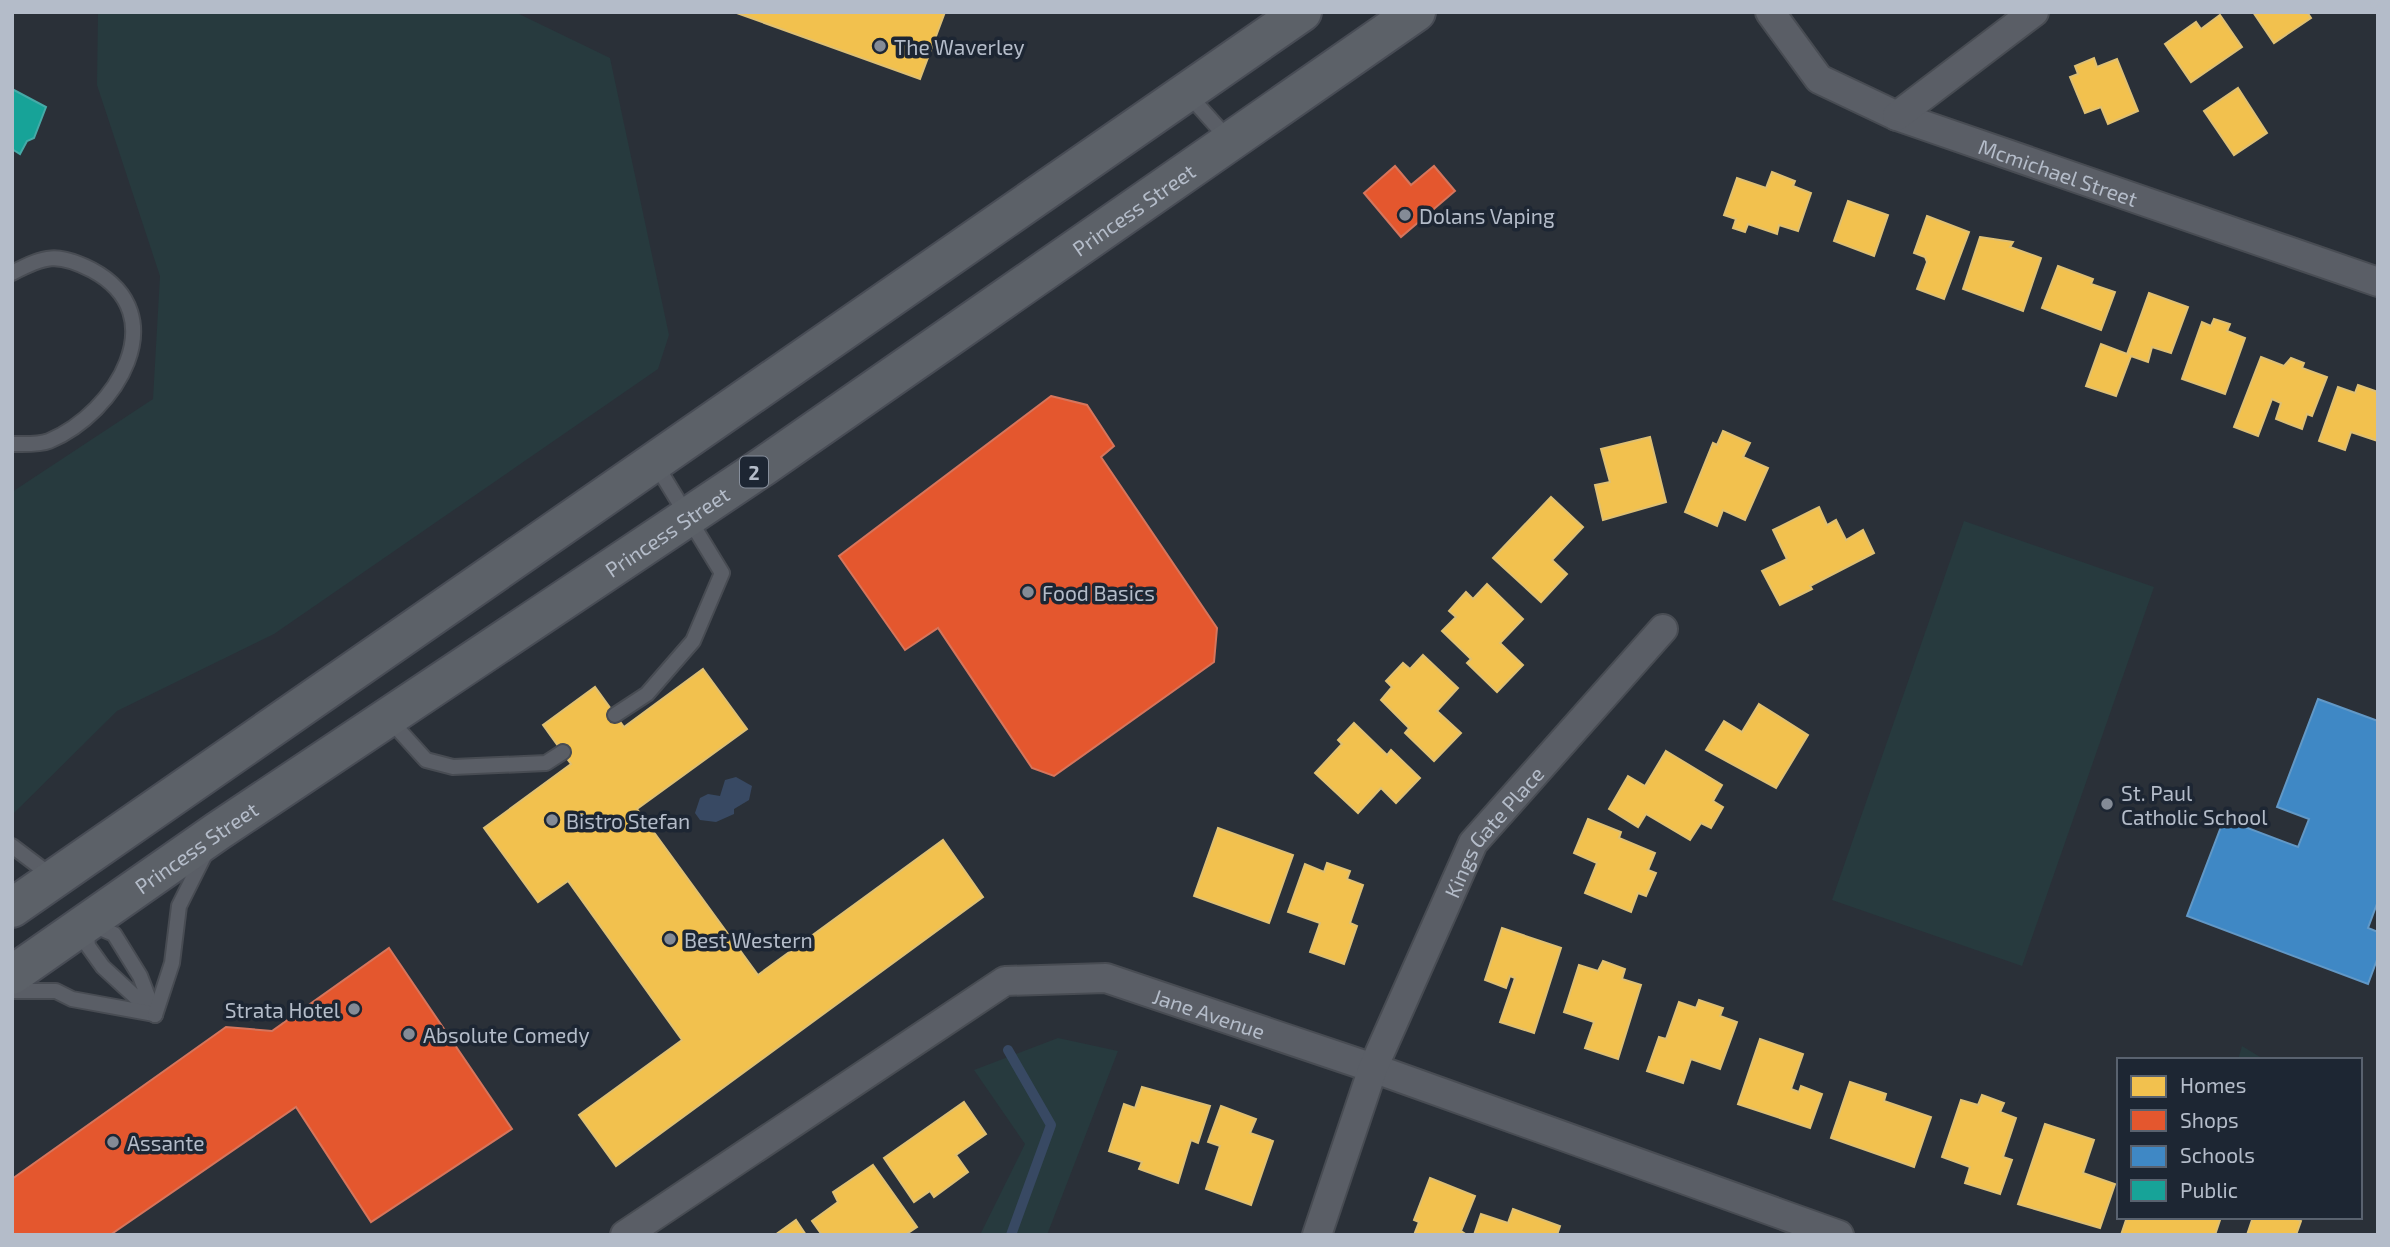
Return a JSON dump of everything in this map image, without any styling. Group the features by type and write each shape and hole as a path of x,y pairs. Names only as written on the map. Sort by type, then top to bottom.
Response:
{"main road":[{"path":"12,908 1302,12"},
{"name":"Princess Street","path":"12,975 218,831 688,517 1416,12"},
{"path":"54,877 86,922"}],"street":[{"name":"Mcmichael Street","path":"1770,12 1819,79 1897,116 2378,282"},
{"path":"1897,116 2034,12"},
{"name":"Kings Gate Place","path":"1317,1235 1373,1068 1473,843 1663,629"},
{"name":"Jane Avenue","path":"625,1235 1005,981 1106,978 1373,1068 1836,1234"}],"lane":[{"path":"1188,93 1230,141"},
{"path":"12,273 41,258 73,260 108,279 128,301 135,341 118,384 89,418 48,442 12,444"},
{"path":"615,715 647,694 693,641 722,573 655,462"},
{"path":"388,717 426,760 453,767 546,764 563,752"},
{"path":"155,1015 172,963 179,906 218,831"},
{"path":"12,846 54,877"},
{"path":"86,922 114,934 140,976 155,1015 103,967 88,946 86,922"},
{"path":"12,991 55,990 72,999 155,1015"}],"green space":[{"path":"98,12 515,12 610,58 669,335 658,369 274,634 117,711 12,815 12,492 153,399 160,276 97,85"},
{"path":"1964,521 2154,587 2022,966 1832,900"},
{"path":"1058,1038 1118,1051 1047,1235 980,1235 1025,1144 974,1070"},
{"path":"2242,1046 2262,1058 2239,1058"}],"water":[{"path":"736,777 752,786 749,800 734,809 734,814 716,822 700,820 695,813 700,798 708,794 720,796 725,780"}],"building: Homes":[{"name":"The Waverley","path":"734,12 945,12 920,79"},
{"path":"2253,12 2307,12 2311,18 2274,43"},
{"path":"2220,15 2242,47 2191,82 2165,44 2196,22 2201,29"},
{"path":"2094,58 2097,67 2117,59 2138,111 2108,124 2101,107 2085,113 2070,77 2078,74 2075,66"},
{"path":"2238,88 2267,133 2234,155 2204,111"},
{"path":"1772,172 1795,181 1793,186 1811,193 1798,231 1779,225 1777,234 1748,224 1745,232 1733,228 1736,219 1724,215 1737,178 1766,188"},
{"path":"1848,201 1888,215 1874,256 1834,241"},
{"path":"1927,216 1969,232 1944,299 1917,289 1927,262 1925,257 1914,253"},
{"path":"1980,237 2013,242 2010,247 2041,258 2023,311 1963,289"},
{"path":"2058,266 2093,279 2091,284 2115,292 2101,330 2042,308"},
{"path":"2149,293 2188,307 2171,353 2152,347 2148,362 2131,356 2116,396 2086,386 2101,344 2127,354"},
{"path":"2214,319 2230,324 2227,331 2245,338 2225,394 2182,379 2202,322 2211,326"},
{"path":"2261,357 2284,366 2291,358 2304,363 2302,368 2327,377 2312,416 2307,414 2302,429 2276,419 2281,403 2272,399 2258,436 2234,427"},
{"path":"2358,385 2378,392 2378,441 2351,432 2345,450 2319,441 2338,387 2355,393"},
{"path":"1723,431 1750,443 1743,457 1768,468 1745,520 1723,510 1717,526 1685,512 1713,443 1717,445"},
{"path":"1650,437 1666,502 1603,520 1595,485 1610,482 1601,449"},
{"path":"1551,497 1583,527 1552,560 1567,574 1541,602 1493,558"},
{"path":"1819,507 1827,525 1836,520 1846,540 1863,530 1874,553 1810,586 1812,589 1780,605 1762,571 1787,559 1773,530"},
{"path":"1487,584 1523,619 1500,643 1523,665 1497,692 1467,663 1471,659 1442,631 1456,617 1449,611 1466,592 1473,599"},
{"path":"1423,655 1458,688 1437,711 1461,733 1434,761 1405,733 1409,728 1381,700 1392,687 1386,681 1403,663 1410,669"},
{"name":"Best Western","path":"703,669 747,729 637,809 758,975 943,840 983,897 616,1166 579,1115 682,1040 568,881 538,902 484,828 571,764 543,725 595,687 624,727"},
{"path":"1759,704 1808,735 1776,788 1706,750 1724,721 1742,732"},
{"path":"1354,723 1387,755 1391,750 1420,778 1396,803 1381,788 1358,813 1315,773 1342,744 1338,740"},
{"path":"1666,751 1722,785 1713,801 1723,807 1711,828 1701,823 1690,840 1646,814 1638,827 1609,809 1628,776 1645,786"},
{"path":"1588,819 1621,832 1619,838 1655,853 1648,870 1656,873 1646,896 1638,893 1631,912 1585,893 1597,863 1574,853"},
{"path":"1218,828 1293,855 1269,923 1194,896"},
{"path":"1327,863 1350,871 1347,879 1363,885 1350,923 1357,926 1344,964 1310,952 1320,923 1288,912 1305,864 1324,872"},
{"path":"1502,928 1561,948 1534,1033 1500,1022 1515,978 1510,976 1506,988 1485,980"},
{"path":"1603,961 1625,969 1622,979 1641,985 1618,1059 1585,1048 1594,1022 1564,1012 1579,965 1598,971"},
{"path":"1699,1000 1723,1008 1720,1016 1737,1022 1720,1069 1691,1059 1683,1083 1647,1071 1659,1037 1666,1039 1679,1002 1696,1008"},
{"path":"1760,1039 1803,1054 1791,1089 1799,1092 1801,1086 1822,1094 1810,1128 1738,1104"},
{"path":"1850,1082 1886,1094 1884,1101 1931,1117 1914,1167 1831,1138"},
{"path":"1142,1087 1210,1106 1198,1143 1191,1140 1178,1183 1139,1169 1142,1162 1109,1151 1124,1104 1135,1108"},
{"path":"1982,1095 2004,1103 2000,1112 2016,1118 2003,1157 2012,1160 2000,1194 1965,1183 1970,1167 1942,1157 1961,1100 1978,1105"},
{"path":"964,1102 986,1134 956,1155 968,1172 934,1197 930,1191 914,1202 884,1158"},
{"path":"1221,1106 1256,1119 1250,1133 1273,1141 1251,1205 1206,1189 1220,1146 1208,1142"},
{"path":"2045,1124 2094,1140 2083,1173 2115,1184 2100,1228 2018,1204"},
{"path":"873,1165 917,1227 905,1235 822,1235 812,1221 838,1202 833,1192"},
{"path":"1430,1178 1475,1196 1461,1231 1467,1235 1414,1235 1419,1222 1414,1220"},
{"path":"1513,1209 1560,1226 1557,1235 1474,1235 1481,1214 1508,1223"},
{"path":"2126,1219 2220,1219 2215,1235 2121,1235"},
{"path":"2252,1219 2301,1221 2296,1235 2247,1235"},
{"path":"796,1220 806,1235 775,1235"}],"building: Shops":[{"name":"Dolans Vaping","path":"1395,166 1411,185 1434,166 1455,191 1401,237 1364,193"},
{"name":"Food Basics","path":"1051,396 1087,405 1114,446 1101,457 1217,628 1214,662 1054,776 1032,768 938,628 905,650 839,556"},
{"path":"389,948 512,1129 371,1222 296,1107 110,1235 12,1235 12,1179 226,1027 272,1031"}],"building: Schools":[{"path":"2318,699 2378,721 2378,901 2368,928 2378,932 2378,957 2368,984 2187,916 2224,819 2298,847 2309,819 2277,807"}],"building: Public":[{"path":"12,89 46,107 34,138 27,141 20,154 12,149"}],"waterway":[{"path":"1008,1050 1051,1125 1011,1235"}],"place":[{"name":"The Waverley","path":"880,46"},
{"name":"Dolans Vaping","path":"1405,215"},
{"name":"Food Basics","path":"1028,592"},
{"name":"St. Paul Catholic School","path":"2107,804"},
{"name":"Bistro Stefan","path":"552,820"},
{"name":"Best Western","path":"670,939"},
{"name":"Strata Hotel","path":"354,1009"},
{"name":"Absolute Comedy","path":"409,1034"},
{"name":"Assante","path":"113,1142"}]}
